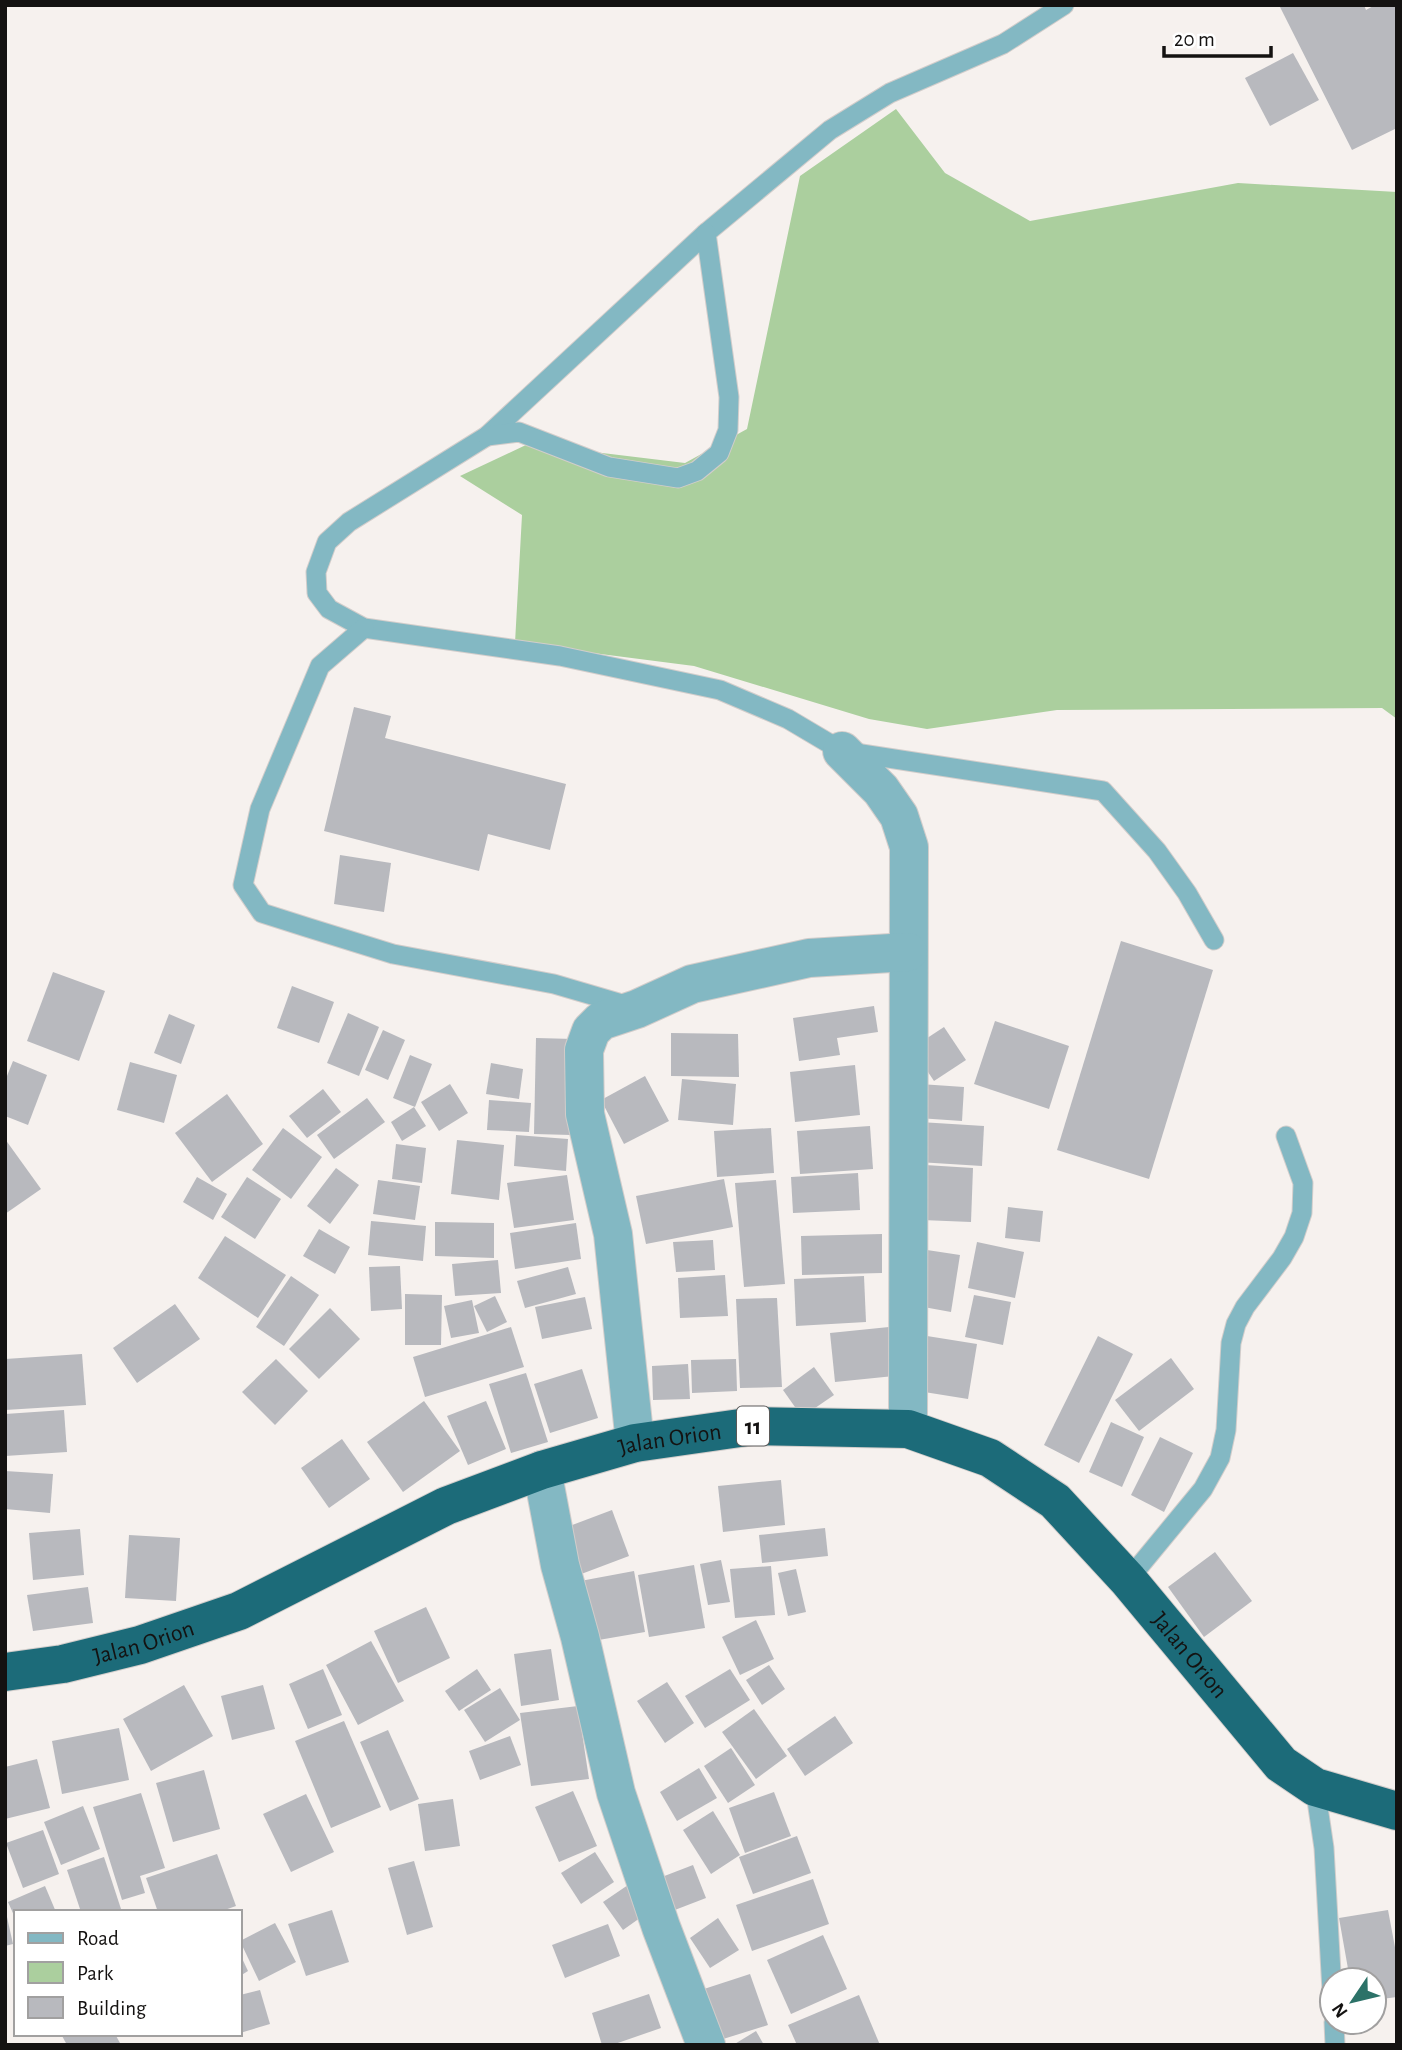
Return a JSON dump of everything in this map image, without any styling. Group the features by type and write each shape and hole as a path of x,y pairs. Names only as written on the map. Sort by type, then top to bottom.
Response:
{"highway":[{"name":"Jalan Orion","path":"5,1672 63,1664 140,1644 239,1611 446,1506 542,1470 635,1443 754,1426 908,1429 990,1458 1055,1501 1128,1580 1281,1763 1315,1787 1397,1811"}],"street":[{"path":"842,751 881,790 899,816 909,847 908,1429"},
{"path":"635,1443 613,1234 585,1114 584,1050 591,1031 601,1021 637,1009 692,984 809,958 908,952"},
{"path":"542,1470 560,1565 616,1793 661,1927 706,2045"}],"lane":[{"path":"1063,5 1003,44 890,93 830,130 706,233 487,436 349,522 327,542 316,572 317,593 329,610 364,628 559,656 720,690 788,719 842,751 1103,791 1157,851 1187,893 1214,940"},
{"path":"487,436 519,432 610,467 678,478 697,471 719,453 728,430 729,397 706,233"},
{"path":"364,628 320,666 260,808 243,885 262,913 393,954 554,984 637,1009"},
{"path":"1128,1580 1203,1489 1220,1458 1226,1430 1231,1343 1236,1324 1245,1307 1282,1258 1294,1237 1302,1213 1303,1183 1286,1136"},
{"path":"1315,1787 1324,1848 1331,1966"}],"green space":[{"path":"896,109 945,173 1030,221 1238,183 1397,192 1397,719 1382,708 1057,710 927,729 869,719 694,666 515,643 522,515 460,476 528,444 685,463 747,429 800,176"}],"building":[{"path":"1279,5 1364,5 1366,10 1375,5 1397,5 1397,128 1352,150"},
{"path":"1293,53 1319,100 1270,126 1245,78"},
{"path":"354,707 391,716 385,738 566,784 550,850 488,834 479,871 324,831"},
{"path":"340,855 391,863 384,912 334,904"},
{"path":"1121,941 1213,970 1149,1179 1057,1150"},
{"path":"53,972 105,991 79,1061 27,1041"},
{"path":"292,986 334,1002 319,1043 277,1028"},
{"path":"874,1006 878,1032 837,1038 840,1055 799,1061 793,1018"},
{"path":"348,1013 379,1027 359,1076 327,1063"},
{"path":"169,1014 195,1025 181,1064 154,1053"},
{"path":"995,1021 1069,1046 1049,1109 974,1084"},
{"path":"944,1027 966,1060 934,1081 912,1048"},
{"path":"383,1030 405,1040 388,1080 365,1070"},
{"path":"671,1033 738,1034 739,1077 671,1076"},
{"path":"536,1038 574,1039 571,1135 534,1134"},
{"path":"410,1055 432,1064 415,1107 393,1098"},
{"path":"13,1061 47,1075 28,1125 5,1116 5,1081"},
{"path":"130,1062 177,1075 164,1123 117,1110"},
{"path":"491,1063 523,1069 519,1099 486,1094"},
{"path":"855,1065 860,1115 795,1122 790,1072"},
{"path":"645,1076 669,1121 624,1144 601,1100"},
{"path":"682,1079 736,1084 733,1125 678,1120"},
{"path":"450,1084 468,1113 439,1131 421,1102"},
{"path":"920,1084 964,1087 962,1121 918,1118"},
{"path":"323,1089 341,1112 307,1138 289,1116"},
{"path":"227,1094 263,1144 212,1182 175,1133"},
{"path":"367,1098 385,1122 334,1159 317,1135"},
{"path":"489,1100 531,1103 529,1132 487,1130"},
{"path":"414,1107 426,1126 402,1141 391,1122"},
{"path":"920,1122 984,1126 982,1166 918,1162"},
{"path":"870,1126 873,1169 800,1174 797,1131"},
{"path":"283,1128 322,1157 291,1199 252,1170"},
{"path":"771,1128 774,1173 717,1177 714,1131"},
{"path":"516,1135 568,1139 566,1171 514,1166"},
{"path":"5,1139 41,1189 5,1214"},
{"path":"457,1140 504,1145 499,1200 451,1194"},
{"path":"396,1144 426,1148 422,1183 392,1179"},
{"path":"925,1165 973,1168 971,1222 922,1220"},
{"path":"336,1168 359,1185 330,1224 307,1206"},
{"path":"858,1173 860,1210 793,1213 791,1177"},
{"path":"567,1175 574,1220 514,1228 507,1183"},
{"path":"197,1177 227,1194 213,1220 183,1202"},
{"path":"247,1177 281,1199 255,1239 221,1217"},
{"path":"724,1179 733,1227 646,1244 636,1196"},
{"path":"378,1180 420,1186 415,1220 373,1214"},
{"path":"776,1180 785,1284 744,1287 735,1183"},
{"path":"1008,1207 1043,1211 1040,1242 1005,1238"},
{"path":"371,1221 426,1226 423,1261 368,1255"},
{"path":"435,1222 494,1223 494,1258 435,1256"},
{"path":"576,1223 581,1259 515,1269 510,1233"},
{"path":"319,1229 350,1247 335,1274 303,1256"},
{"path":"882,1234 882,1273 802,1275 801,1236"},
{"path":"225,1236 286,1275 258,1318 198,1278"},
{"path":"713,1240 715,1270 676,1272 673,1242"},
{"path":"977,1242 1024,1252 1015,1298 968,1288"},
{"path":"927,1250 960,1255 951,1312 918,1306"},
{"path":"498,1260 501,1293 455,1296 452,1264"},
{"path":"400,1266 402,1309 371,1311 369,1267"},
{"path":"568,1267 576,1294 525,1308 517,1281"},
{"path":"725,1275 728,1316 680,1318 678,1278"},
{"path":"291,1276 319,1295 284,1346 256,1327"},
{"path":"864,1276 866,1322 796,1326 794,1279"},
{"path":"405,1294 442,1295 441,1345 405,1345"},
{"path":"974,1295 1011,1302 1003,1345 965,1337"},
{"path":"495,1296 507,1322 487,1332 474,1306"},
{"path":"585,1297 592,1329 542,1339 535,1307"},
{"path":"777,1298 782,1387 740,1388 736,1299"},
{"path":"472,1300 479,1333 451,1338 444,1306"},
{"path":"175,1304 200,1339 137,1383 113,1348"},
{"path":"330,1308 360,1339 319,1379 289,1349"},
{"path":"511,1327 524,1367 425,1397 413,1357"},
{"path":"889,1327 894,1376 835,1382 830,1333"},
{"path":"927,1336 977,1344 968,1399 918,1391"},
{"path":"1098,1336 1133,1354 1079,1463 1044,1445"},
{"path":"82,1354 86,1405 5,1410 5,1359"},
{"path":"1171,1358 1194,1389 1139,1431 1115,1400"},
{"path":"276,1359 308,1391 275,1425 242,1392"},
{"path":"736,1359 737,1391 692,1393 691,1360"},
{"path":"688,1364 690,1399 653,1400 652,1366"},
{"path":"814,1367 834,1395 802,1417 783,1390"},
{"path":"582,1369 598,1418 550,1433 534,1384"},
{"path":"526,1373 548,1442 511,1453 489,1384"},
{"path":"424,1401 460,1451 403,1492 367,1442"},
{"path":"486,1401 506,1449 468,1465 447,1416"},
{"path":"64,1410 67,1452 5,1456 5,1414"},
{"path":"1111,1422 1144,1437 1122,1487 1089,1472"},
{"path":"1160,1437 1193,1453 1164,1512 1131,1495"},
{"path":"342,1439 370,1479 329,1508 301,1468"},
{"path":"5,1471 53,1474 50,1513 5,1509"},
{"path":"781,1480 785,1525 723,1532 718,1486"},
{"path":"612,1510 629,1556 576,1576 559,1530"},
{"path":"825,1528 828,1556 762,1563 759,1535"},
{"path":"80,1529 84,1575 33,1580 29,1533"},
{"path":"129,1535 180,1538 176,1601 125,1598"},
{"path":"1215,1552 1252,1601 1204,1637 1168,1587"},
{"path":"721,1560 730,1602 708,1605 700,1564"},
{"path":"694,1565 705,1628 649,1637 638,1575"},
{"path":"771,1566 775,1615 735,1618 730,1569"},
{"path":"796,1569 806,1612 788,1616 778,1573"},
{"path":"634,1571 645,1632 587,1642 575,1582"},
{"path":"88,1587 93,1623 33,1631 27,1595"},
{"path":"426,1607 450,1658 398,1683 374,1631"},
{"path":"756,1620 774,1659 740,1675 722,1637"},
{"path":"371,1641 404,1701 358,1725 326,1665"},
{"path":"551,1649 559,1700 521,1706 514,1654"},
{"path":"769,1665 785,1689 762,1705 746,1680"},
{"path":"323,1669 342,1715 308,1729 289,1684"},
{"path":"477,1669 491,1690 459,1711 445,1691"},
{"path":"730,1669 750,1700 705,1728 685,1696"},
{"path":"667,1682 694,1723 665,1743 637,1701"},
{"path":"184,1685 213,1736 151,1771 123,1719"},
{"path":"263,1685 275,1729 232,1740 221,1696"},
{"path":"500,1688 520,1720 485,1742 464,1710"},
{"path":"578,1706 589,1779 531,1786 520,1713"},
{"path":"754,1709 787,1756 756,1779 722,1732"},
{"path":"835,1716 853,1743 805,1776 787,1749"},
{"path":"344,1721 381,1807 331,1828 295,1741"},
{"path":"119,1728 129,1780 62,1794 52,1741"},
{"path":"388,1730 419,1799 390,1811 360,1742"},
{"path":"510,1736 521,1765 480,1780 469,1751"},
{"path":"731,1748 755,1785 728,1803 704,1766"},
{"path":"37,1759 50,1808 5,1819 5,1767"},
{"path":"699,1768 717,1798 677,1821 660,1792"},
{"path":"204,1770 220,1829 173,1842 156,1783"},
{"path":"573,1791 597,1846 559,1862 535,1807"},
{"path":"774,1792 791,1836 745,1853 729,1808"},
{"path":"141,1793 165,1868 140,1876 145,1893 122,1900 93,1807"},
{"path":"306,1794 334,1852 291,1872 263,1814"},
{"path":"453,1799 460,1846 425,1851 418,1804"},
{"path":"83,1806 100,1849 61,1865 44,1822"},
{"path":"713,1811 740,1855 711,1874 683,1830"},
{"path":"43,1830 59,1874 23,1888 6,1843"},
{"path":"797,1836 811,1873 753,1894 739,1857"},
{"path":"595,1852 614,1882 581,1904 561,1873"},
{"path":"217,1854 236,1906 225,1910 157,1910 146,1878"},
{"path":"104,1857 121,1909 80,1910 67,1870"},
{"path":"414,1861 433,1927 407,1935 388,1868"},
{"path":"693,1865 706,1898 667,1913 654,1880"},
{"path":"813,1879 829,1924 752,1951 736,1905"},
{"path":"628,1885 647,1913 623,1930 603,1902"},
{"path":"45,1886 55,1910 14,1910 14,1916 8,1902"},
{"path":"5,1908 13,1944 5,1946"},
{"path":"332,1910 349,1962 306,1976 288,1924"},
{"path":"1388,1910 1397,1958 1397,1997 1388,1998 1388,1966 1348,1966 1339,1918"},
{"path":"718,1918 739,1950 710,1968 690,1938"},
{"path":"275,1923 296,1962 259,1981 242,1940"},
{"path":"608,1924 620,1956 565,1978 552,1945"},
{"path":"823,1935 847,1989 791,2014 767,1960"},
{"path":"242,1958 248,1971 242,1975"},
{"path":"750,1974 768,2025 720,2040 704,1989"},
{"path":"260,1990 270,2024 242,2032 242,1994"},
{"path":"649,1994 661,2028 612,2045 602,2045 592,2013"},
{"path":"859,1995 880,2045 797,2045 788,2025"},
{"path":"756,2031 764,2045 733,2045"},
{"path":"62,2036 116,2036 120,2043 67,2045"}]}
